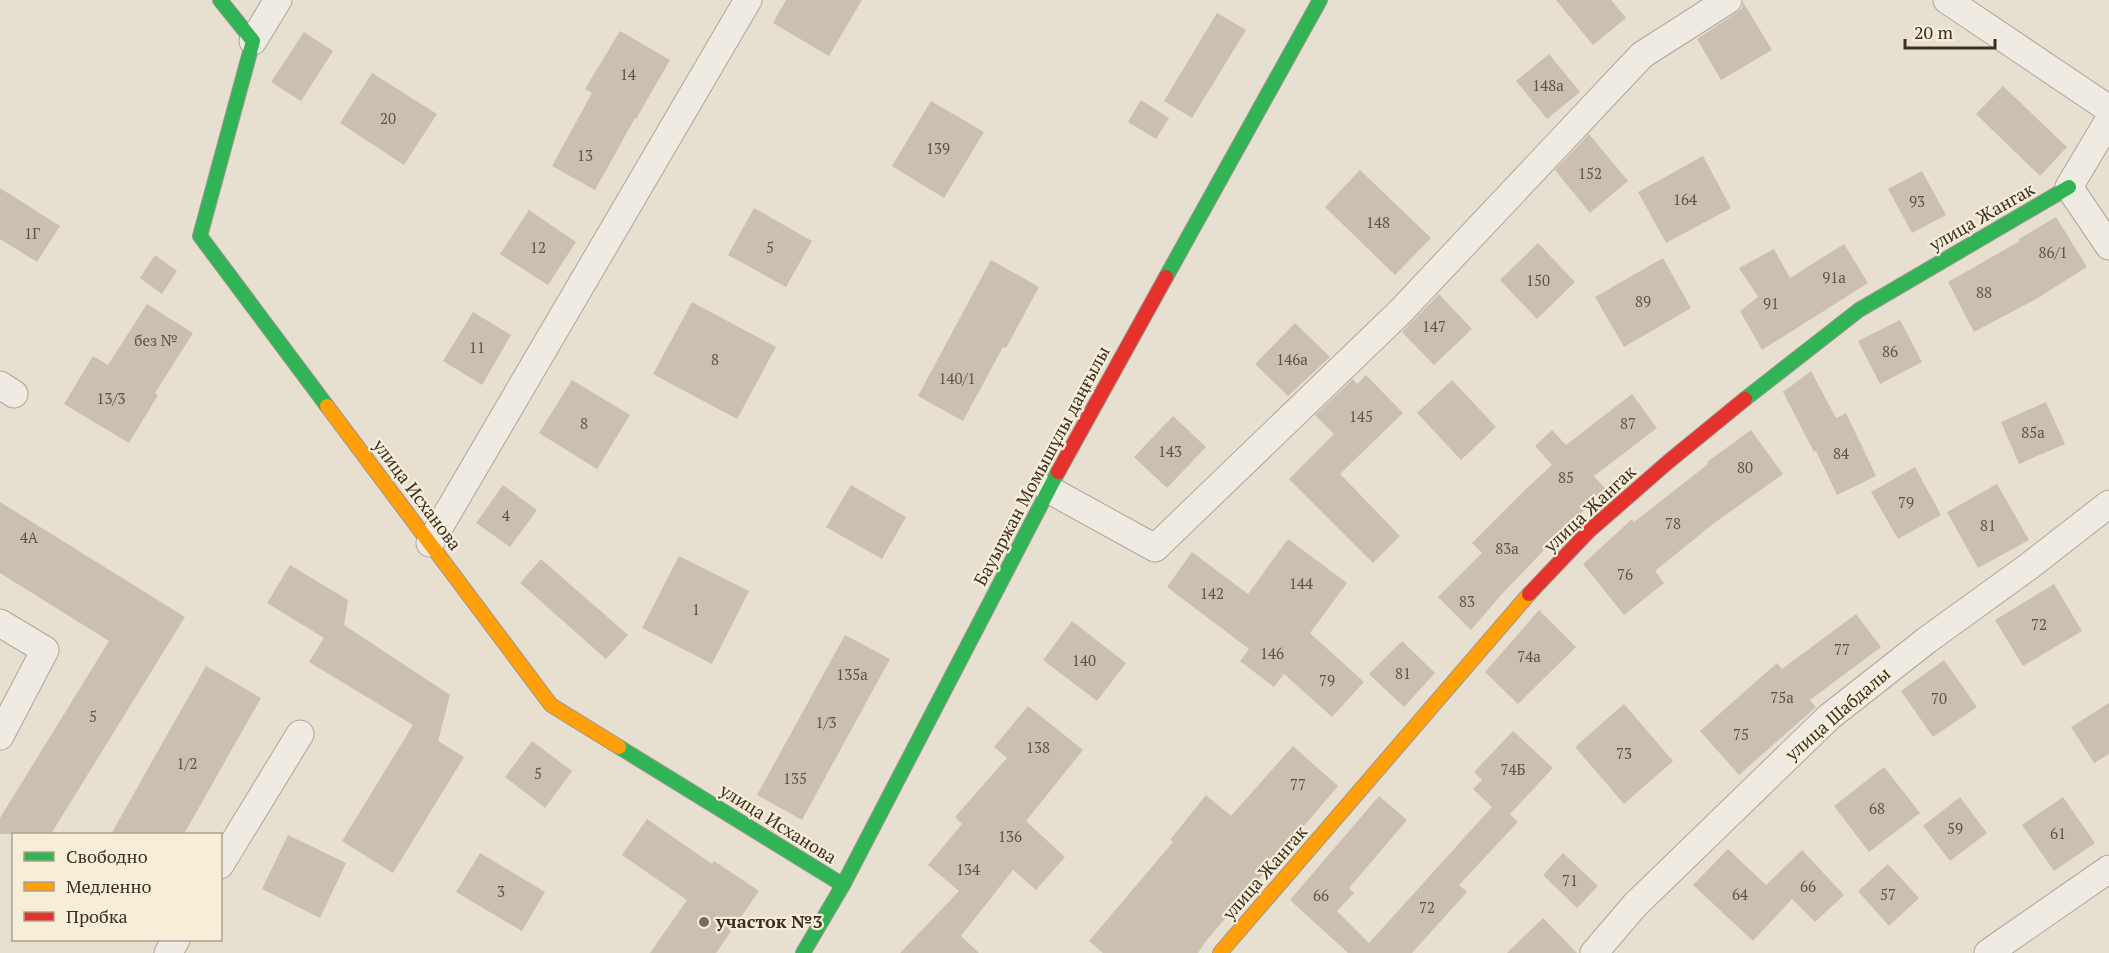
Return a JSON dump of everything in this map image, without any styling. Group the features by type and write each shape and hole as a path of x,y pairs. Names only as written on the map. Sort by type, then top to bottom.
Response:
{"main road":[{"path":"220,0 253,41"},
{"name":"Бауыржан Момышұлы даңғылы","path":"803,953 843,885 1048,489 1320,0"},
{"name":"улица Исханова","path":"253,41 200,236 551,705 843,885"},
{"name":"улица Жангак","path":"1220,953 1515,608 1589,531 1763,384 1859,310 2069,187"}],"street":[{"path":"253,41 278,0"},
{"path":"430,543 748,0"},
{"path":"1048,489 1155,548 1400,312 1641,55 1728,0"},
{"path":"1947,0 2109,109"},
{"path":"2109,120 2069,187 2109,246"},
{"name":"улица Шабдалы","path":"1594,953 1635,905 1829,717 1927,640 2028,567 2109,504"},
{"path":"0,623 45,650 0,736"},
{"path":"222,863 300,734"},
{"path":"1988,953 2109,869"}],"building":[{"path":"786,0 862,0 829,56 773,23"},
{"path":"1556,0 1611,0 1626,18 1593,45"},
{"path":"1743,2 1772,50 1721,80 1697,39 1736,13 1742,8"},
{"path":"1217,13 1246,30 1192,118 1164,101"},
{"path":"620,31 670,60 595,190 552,166 592,93 585,89"},
{"path":"304,32 333,51 301,101 271,82"},
{"path":"1549,54 1580,92 1547,119 1516,81"},
{"path":"372,73 437,114 404,165 340,123"},
{"path":"2003,86 2067,147 2040,176 1976,114"},
{"path":"1141,100 1169,118 1156,139 1128,122"},
{"path":"931,101 984,132 944,198 892,166"},
{"path":"1589,134 1628,181 1590,213 1555,170"},
{"path":"1703,156 1731,208 1666,243 1638,192"},
{"path":"1360,170 1431,238 1395,275 1325,207"},
{"path":"1922,171 1946,215 1912,233 1888,189"},
{"path":"0,188 60,226 37,262 0,239"},
{"path":"754,208 812,241 786,287 728,255"},
{"path":"529,210 576,242 548,285 500,254"},
{"path":"2056,217 2087,267 2036,299 1974,332 1948,282 2020,241 2019,239"},
{"path":"1538,243 1575,282 1537,319 1500,280"},
{"path":"1844,244 1868,283 1762,350 1740,311 1758,297 1739,268 1774,249 1790,278"},
{"path":"155,255 177,271 162,294 140,278"},
{"path":"1663,258 1691,308 1624,347 1595,297"},
{"path":"991,260 1039,287 963,421 918,396"},
{"path":"1439,294 1472,329 1434,365 1402,332"},
{"path":"692,302 776,347 737,419 653,374"},
{"path":"147,304 193,333 155,393 158,395 129,443 64,404 93,356 108,365"},
{"path":"473,312 511,335 482,385 443,361"},
{"path":"1900,320 1922,362 1880,384 1858,341"},
{"path":"1295,323 1330,357 1288,396 1255,364"},
{"path":"1811,371 1836,418 1846,413 1876,476 1837,495 1816,451 1814,452 1783,392"},
{"path":"1366,375 1403,413 1340,474 1400,536 1373,563 1289,479 1334,434 1315,415 1353,379 1357,384"},
{"path":"572,380 630,415 597,469 539,433"},
{"path":"1452,380 1496,427 1461,460 1417,413"},
{"path":"1632,394 1657,428 1594,476 1607,491 1575,518 1501,595 1471,630 1438,597 1482,553 1472,543 1552,465 1535,446 1552,430 1566,445"},
{"path":"2046,402 2065,444 2019,464 2001,422"},
{"path":"1173,416 1206,447 1167,488 1134,457"},
{"path":"1751,430 1783,474 1713,524 1655,571 1664,583 1624,615 1583,564 1632,519 1634,522 1708,464 1707,462"},
{"path":"1915,467 1941,515 1898,539 1871,492"},
{"path":"1997,484 2029,540 1978,568 1947,512"},
{"path":"503,485 537,510 510,547 476,523"},
{"path":"851,485 906,517 882,559 826,527"},
{"path":"0,502 185,617 52,833 0,834 0,818 109,641 0,573"},
{"path":"1288,539 1347,583 1310,633 1364,682 1332,717 1284,674 1274,687 1240,661 1249,649 1167,587 1192,552 1248,594"},
{"path":"679,556 749,591 712,664 642,628"},
{"path":"541,559 628,635 606,659 520,583"},
{"path":"290,565 348,600 344,625 450,695 438,741 464,757 393,873 342,841 413,725 309,662 324,638 267,603"},
{"path":"2054,584 2082,631 2023,666 1995,620"},
{"path":"1539,610 1576,647 1518,704 1485,672"},
{"path":"1856,614 1881,647 1810,700 1816,707 1739,775 1700,731 1777,663 1782,669"},
{"path":"1072,621 1126,663 1097,701 1043,660"},
{"path":"845,635 890,659 802,820 757,795"},
{"path":"1402,641 1435,673 1404,707 1369,674"},
{"path":"1944,660 1977,707 1933,737 1901,691"},
{"path":"206,666 261,698 185,833 112,833"},
{"path":"2109,703 2109,754 2094,763 2071,727"},
{"path":"1624,704 1673,761 1624,804 1575,747"},
{"path":"1028,706 1083,750 1026,821 1065,857 1036,890 1013,870 961,936 979,953 900,953 959,891 928,865 962,824 955,817 1007,758 994,747"},
{"path":"1513,731 1553,768 1510,814 1518,822 1459,885 1467,892 1412,953 1348,953 1290,900 1379,796 1407,820 1349,888 1354,893 1337,911 1369,943 1492,807 1473,789 1482,780 1474,772"},
{"path":"532,741 572,771 545,808 505,777"},
{"path":"1293,746 1338,786 1198,953 1103,953 1089,941 1173,842 1170,840 1206,795 1231,816"},
{"path":"1884,767 1920,813 1869,852 1834,806"},
{"path":"1960,797 1987,833 1950,861 1923,826"},
{"path":"2063,797 2095,843 2054,871 2022,825"},
{"path":"647,819 712,864 714,861 759,891 716,953 650,953 687,900 622,855"},
{"path":"288,835 346,863 320,918 262,889"},
{"path":"1728,849 1766,885 1802,850 1844,895 1815,922 1792,899 1753,941 1693,885"},
{"path":"480,853 545,892 522,931 456,892"},
{"path":"1563,853 1598,886 1577,908 1543,875"},
{"path":"1888,864 1919,898 1889,926 1858,891"},
{"path":"1543,918 1577,953 1507,953"}],"traffic: fast":[{"path":"220,0 253,41 200,236 327,406"},
{"path":"1166,277 1320,0"},
{"path":"1745,399 1859,310 2069,187"},
{"path":"803,953 843,885 1058,472"},
{"path":"619,747 843,885"}],"traffic: slow":[{"path":"327,406 551,705 619,747"},
{"path":"1220,953 1529,594"}],"traffic: jam":[{"path":"1058,472 1166,277"},
{"path":"1529,594 1589,531 1745,399"}],"place":[{"name":"участок №3","path":"704,922"}]}
